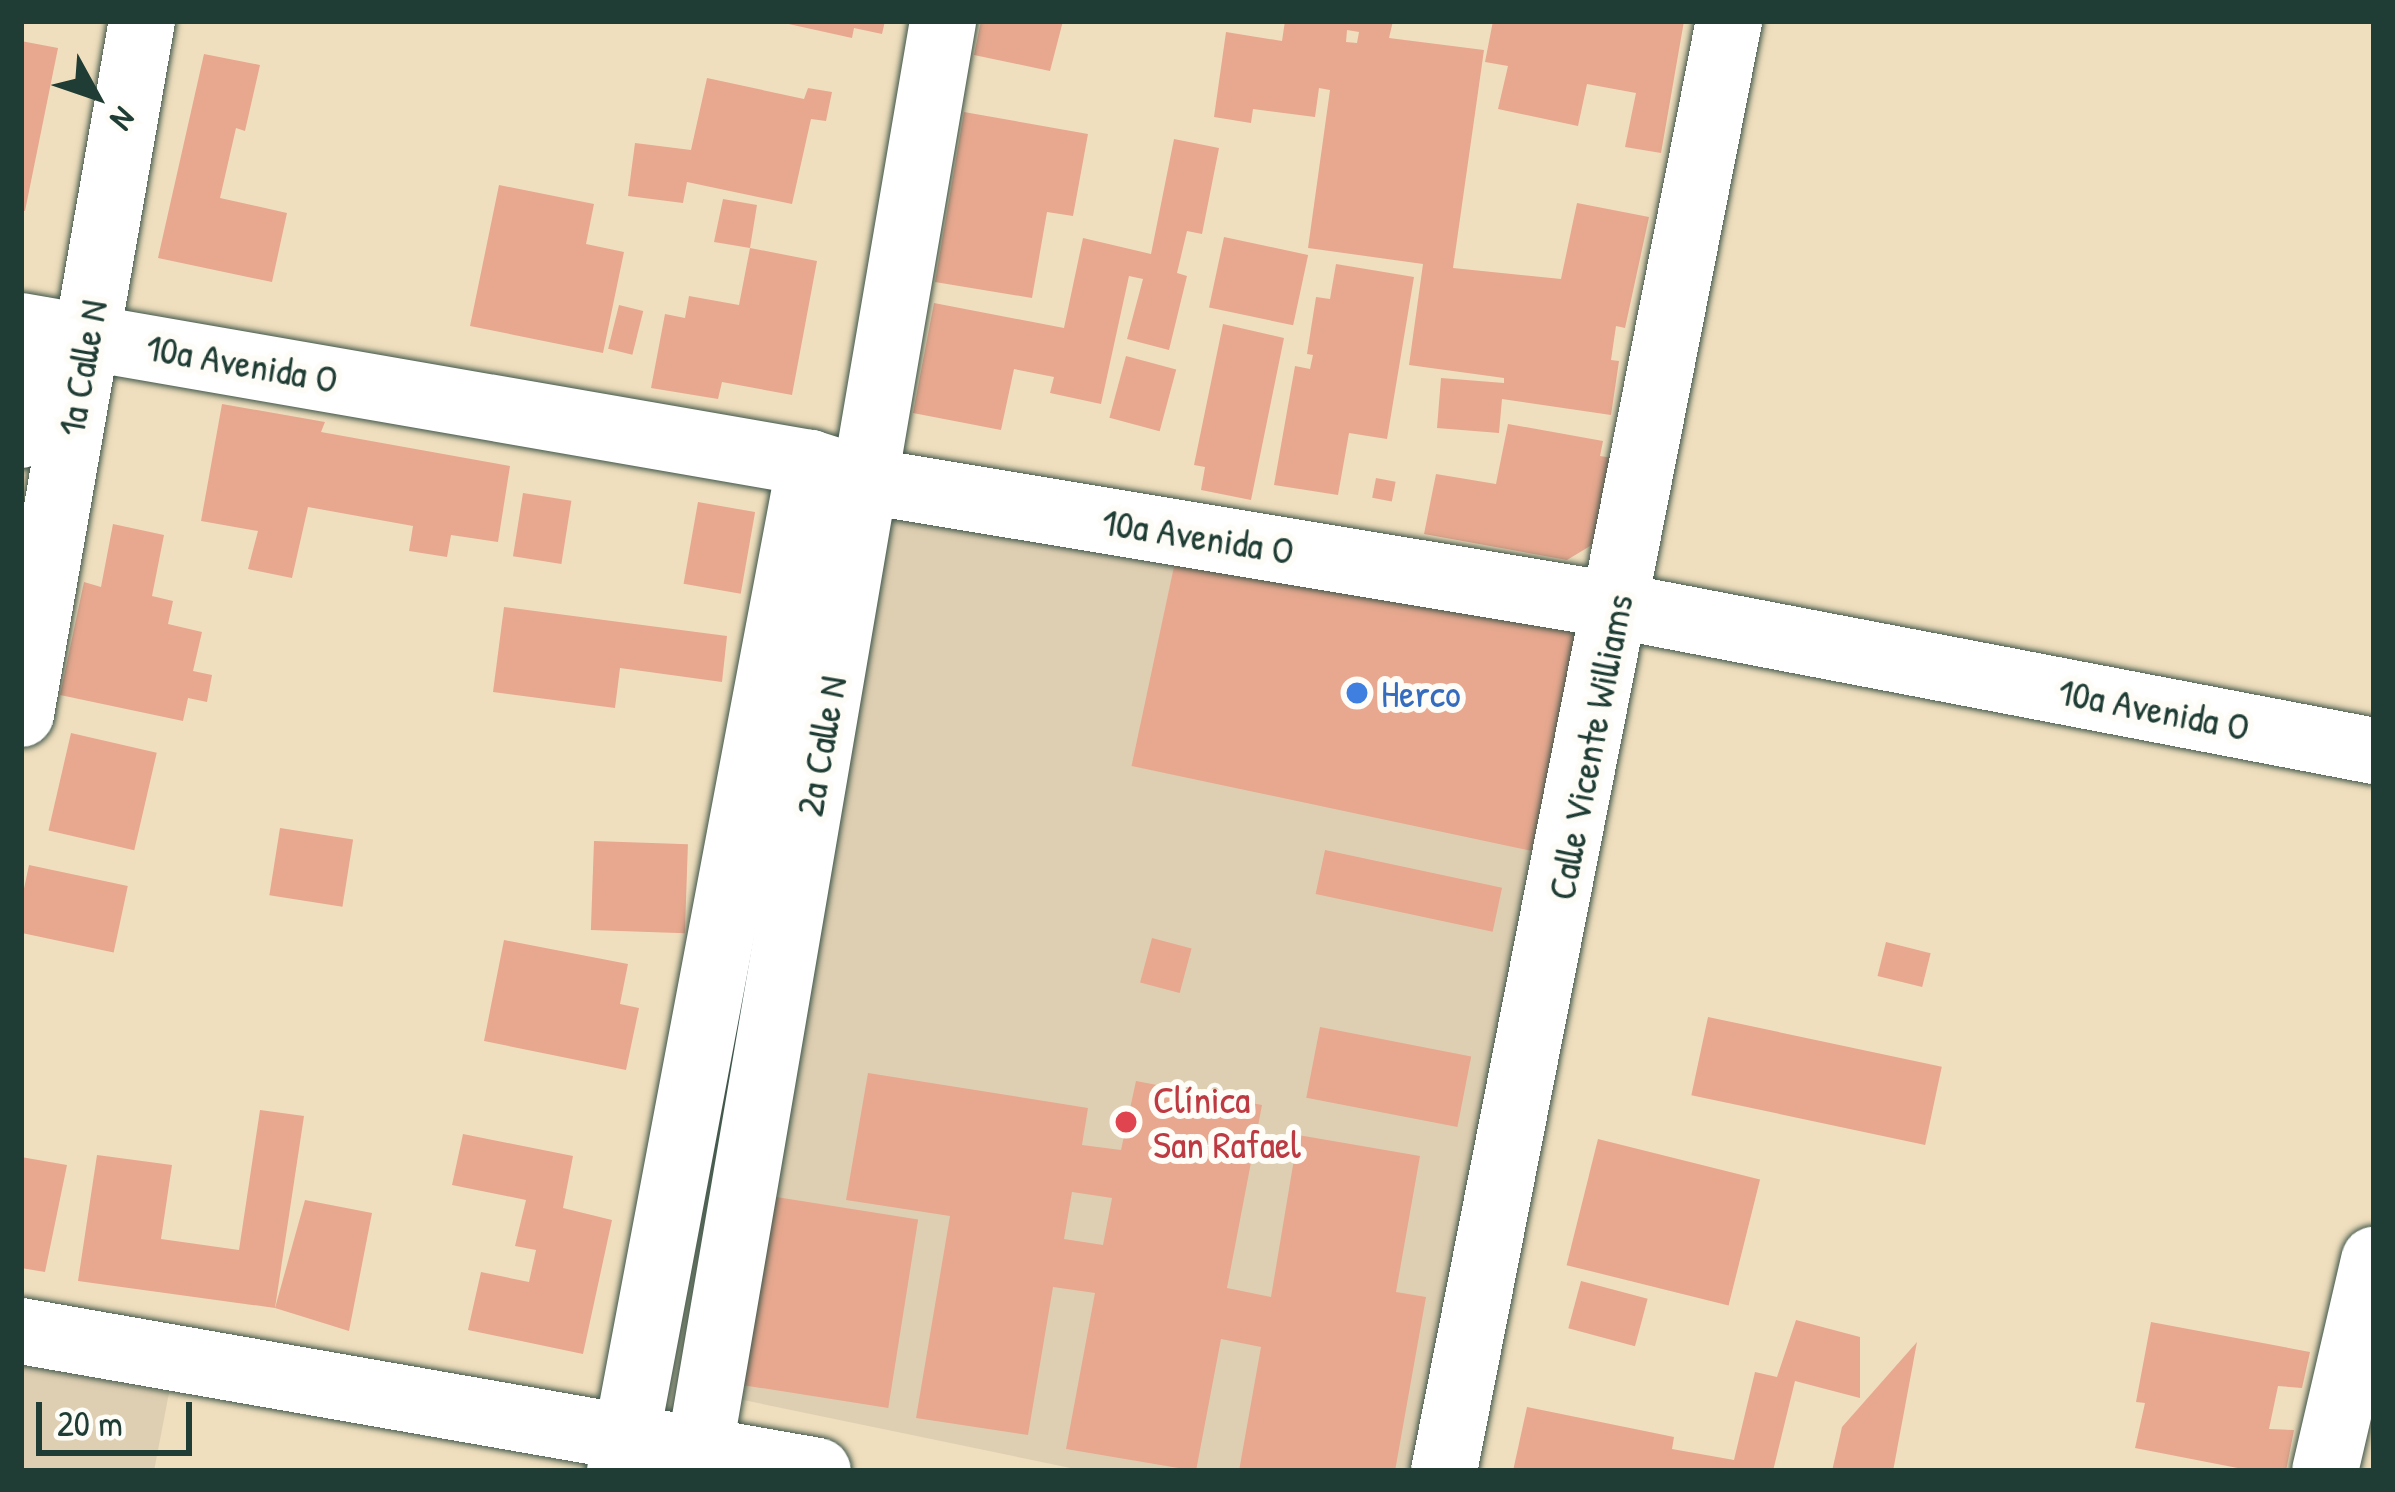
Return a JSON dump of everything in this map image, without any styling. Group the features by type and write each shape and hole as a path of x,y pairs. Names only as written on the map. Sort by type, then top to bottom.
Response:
{"street":[{"name":"1a Calle N","path":"21,435 142,21"},
{"name":"2a Calle N","path":"623,1453 838,472 943,21"},
{"name":"Calle Vicente Williams","path":"1444,1471 1730,21"},
{"name":"1a Calle N","path":"21,714 50,331"},
{"name":"10a Avenida O","path":"50,331 1618,606 2374,751"},
{"name":"2a Calle N","path":"699,1460 838,472"},
{"path":"2325,1471 2374,1260"},
{"path":"21,1330 623,1453 818,1471"}],"shaded area":[{"name":"Clínica San Rafael","path":"880,490 1180,538 1133,766 1533,847 1412,1471 1085,1471 724,1396"},
{"path":"21,1365 169,1393 154,1471 21,1471"}],"building":[{"path":"885,21 882,34 854,28 852,38 784,23"},
{"path":"981,21 1063,21 1050,71 974,55"},
{"path":"1285,21 1393,21 1389,38 1484,50 1453,268 1561,279 1577,203 1649,217 1625,328 1616,326 1611,360 1619,361 1611,415 1502,399 1499,433 1437,428 1441,378 1504,383 1504,378 1409,365 1423,264 1308,248 1330,90 1319,88 1315,117 1253,109 1251,123 1214,117 1226,32 1282,41","holes":["1347,30 1359,32 1357,43 1346,42"]},
{"path":"1493,21 1684,21 1661,153 1625,147 1636,93 1587,84 1578,126 1498,109 1508,66 1485,62"},
{"path":"21,41 58,48 25,211 21,210"},
{"path":"204,54 260,65 245,131 236,128 220,198 287,213 272,282 158,258"},
{"path":"707,78 804,99 808,88 832,92 826,121 811,119 792,204 687,182 683,203 628,196 635,143 691,150"},
{"path":"964,112 1088,134 1073,216 1047,212 1032,298 935,282"},
{"path":"1174,139 1219,148 1202,234 1187,231 1177,273 1187,276 1169,350 1127,339 1143,279 1129,276 1101,404 1050,393 1054,377 1014,369 1001,430 913,413 934,303 1064,328 1083,238 1151,254"},
{"path":"499,185 594,204 586,244 624,252 603,353 470,326"},
{"path":"723,199 757,205 750,248 714,242"},
{"path":"1224,237 1308,255 1293,325 1209,307"},
{"path":"750,248 817,261 792,395 722,382 718,399 651,388 665,314 685,318 689,296 739,305"},
{"path":"1336,264 1414,277 1387,439 1349,433 1338,495 1274,485 1295,366 1310,369 1313,355 1307,354 1316,297 1330,299"},
{"path":"619,305 643,311 632,355 608,349"},
{"path":"1223,324 1284,338 1251,500 1201,490 1205,467 1194,465"},
{"path":"1126,356 1176,369 1160,431 1109,418"},
{"path":"222,404 325,422 321,432 510,466 498,542 451,535 447,557 409,551 413,526 308,507 292,578 248,569 258,531 201,521"},
{"path":"1508,424 1603,441 1600,456 1619,459 1605,537 1567,560 1424,534 1436,474 1496,484"},
{"path":"1376,478 1396,482 1392,501 1372,498"},
{"path":"523,493 571,501 561,564 513,556"},
{"path":"698,502 755,512 741,594 684,584"},
{"path":"113,524 164,535 152,596 173,601 168,624 202,632 193,671 212,675 207,702 188,698 183,721 60,695 84,582 101,587"},
{"name":"Herco","path":"1180,538 1580,623 1532,851 1132,766"},
{"path":"504,607 727,636 722,682 620,668 615,708 493,692"},
{"path":"71,733 157,753 134,850 49,830"},
{"path":"280,828 353,840 342,907 269,895"},
{"path":"594,841 688,844 685,933 591,930"},
{"path":"1325,850 1502,888 1493,932 1316,894"},
{"path":"29,865 128,886 114,953 21,933"},
{"path":"1152,938 1192,949 1180,993 1140,982"},
{"path":"504,940 628,964 620,1004 639,1008 626,1070 484,1041"},
{"path":"1886,942 1931,953 1922,987 1878,976"},
{"path":"1708,1017 1942,1067 1925,1145 1691,1095"},
{"path":"1320,1027 1471,1056 1457,1127 1306,1098"},
{"path":"868,1073 1088,1108 1082,1145 1121,1150 1136,1081 1262,1105 1227,1288 1271,1297 1298,1135 1420,1156 1396,1292 1426,1297 1395,1471 1239,1471 1261,1347 1221,1339 1196,1471 1066,1449 1095,1293 1053,1287 1028,1435 916,1418 950,1216 846,1200","holes":["1072,1192 1112,1198 1103,1245 1064,1239"]},
{"path":"260,1110 304,1116 275,1308 78,1281 97,1155 172,1165 161,1239 239,1250"},
{"path":"463,1134 573,1156 563,1208 612,1220 583,1354 468,1330 481,1272 529,1282 536,1250 515,1246 526,1200 452,1185"},
{"path":"1598,1139 1760,1179 1729,1306 1567,1265"},
{"path":"21,1157 67,1165 45,1272 21,1268"},
{"path":"770,1196 918,1219 888,1408 740,1385"},
{"path":"305,1200 372,1213 349,1331 275,1308"},
{"path":"1581,1281 1648,1299 1635,1346 1568,1328"},
{"path":"1796,1320 1860,1337 1860,1398 1795,1381 1773,1471 1513,1471 1527,1407 1674,1437 1672,1449 1734,1460 1755,1372 1777,1377"},
{"path":"2151,1322 2310,1352 2302,1388 2278,1386 2269,1429 2294,1430 2286,1471 2253,1471 2135,1448 2145,1403 2136,1402"},
{"path":"1917,1342 1893,1471 1832,1471 1842,1427"}],"place":[{"name":"Herco","path":"1357,693"},
{"name":"Clínica San Rafael","path":"1126,1122"}]}
